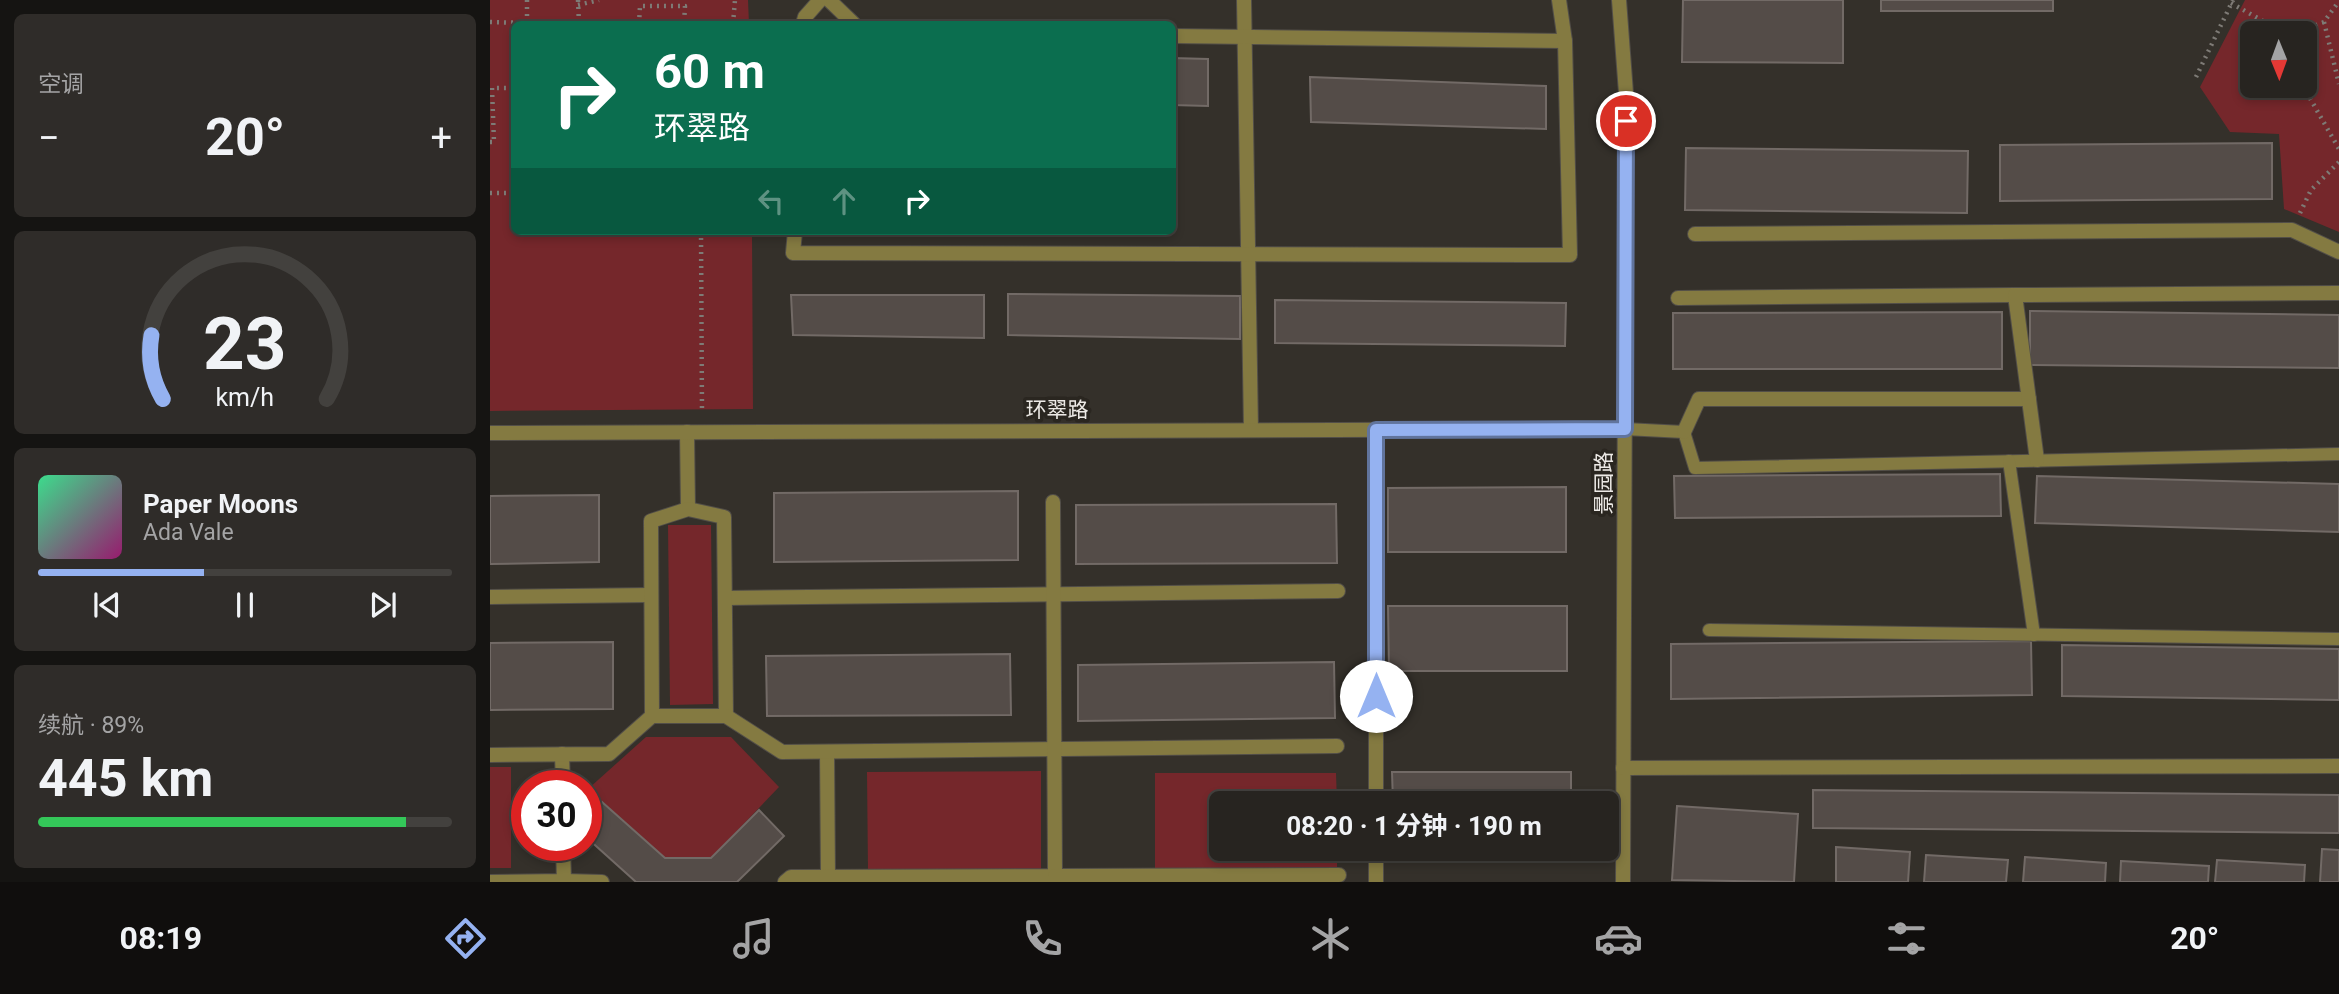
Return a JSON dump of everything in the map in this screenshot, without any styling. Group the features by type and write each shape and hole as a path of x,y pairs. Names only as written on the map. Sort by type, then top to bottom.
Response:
{"street":[{"path":"804,21 820,0"},
{"path":"829,0 851,21"},
{"path":"1244,0 1251,430"},
{"path":"794,235 793,253 1570,255 1566,41 1559,0"},
{"name":"景园路","path":"1619,0 1626,93 1623,882"},
{"path":"1176,36 1566,41"},
{"path":"1695,234 2292,230 2339,252"},
{"path":"1678,298 2339,293"},
{"path":"2015,295 2037,460"},
{"path":"1684,432 1699,399 2029,399"},
{"name":"环翠路","path":"490,433 1625,429"},
{"path":"1376,430 1376,791"},
{"path":"688,509 695,432"},
{"path":"1053,502 1055,879"},
{"path":"652,716 650,521 688,509 724,517 726,716"},
{"path":"725,598 1338,590"},
{"path":"490,597 651,595"},
{"path":"490,755 609,754 652,716 726,716 782,752 1338,746"},
{"path":"827,752 828,877"},
{"path":"562,754 562,770"},
{"path":"1623,768 2339,766"},
{"path":"563,861 564,881"},
{"path":"1376,861 1376,882"},
{"path":"785,882 791,877 1055,879 1339,876"},
{"path":"490,882 602,882"}],"lane":[{"path":"1625,429 1684,432 1695,468 2339,454"},
{"path":"2009,461 2034,635"},
{"path":"1709,630 2339,639"}],"path":[{"path":"527,0 527,21"},
{"path":"579,21 578,3 599,0"},
{"path":"733,21 735,0"},
{"path":"2196,77 2232,1 2264,21"},
{"path":"2317,25 2324,22 2339,1"},
{"path":"639,21 640,6 685,6 684,21"},
{"path":"490,22 511,23"},
{"path":"2324,22 2339,84"},
{"path":"490,142 494,142 492,88 511,88"},
{"path":"2310,98 2339,149"},
{"path":"2292,230 2311,190 2339,162"},
{"path":"490,193 511,193"},
{"path":"695,432 701,235"}],"shaded area":[{"path":"490,0 748,0 749,21 511,21 511,235 752,235 753,409 490,411"},
{"path":"2245,0 2339,0 2339,232 2284,209 2279,134 2230,132 2200,87"},
{"path":"668,525 711,525 713,704 670,705"},
{"path":"646,737 731,737 779,787 711,858 665,858 602,802 602,776"},
{"path":"490,767 511,767 511,868 490,868"},
{"path":"1041,771 1041,871 868,871 867,772"},
{"path":"1155,773 1336,773 1337,791 1209,791 1209,861 1337,861 1337,871 1155,871"}],"building":[{"path":"1683,0 1843,0 1843,63 1682,62"},
{"path":"1881,0 2053,0 2053,11 1881,11"},
{"path":"1176,58 1208,59 1208,106 1176,105"},
{"path":"1310,77 1546,86 1546,129 1311,122"},
{"path":"2272,143 2272,199 2000,201 2000,145"},
{"path":"1686,148 1968,151 1967,213 1685,210"},
{"path":"1008,294 1240,296 1240,339 1008,335"},
{"path":"791,295 984,295 984,338 793,335"},
{"path":"1275,300 1566,303 1565,346 1275,343"},
{"path":"2030,311 2339,315 2339,368 2030,365"},
{"path":"2002,312 2002,369 1673,369 1673,313"},
{"path":"2000,474 2001,516 1675,518 1674,476"},
{"path":"2037,476 2339,484 2339,532 2035,523"},
{"path":"1566,487 1566,552 1388,552 1388,488"},
{"path":"1018,491 1018,560 774,562 774,493"},
{"path":"599,495 599,562 490,564 490,496"},
{"path":"1336,504 1337,563 1076,564 1076,505"},
{"path":"1388,606 1567,606 1567,671 1389,671"},
{"path":"2031,641 2032,695 1671,699 1671,644"},
{"path":"613,642 613,709 490,710 490,643"},
{"path":"2062,645 2339,649 2339,700 2062,696"},
{"path":"1010,654 1011,715 767,716 766,656"},
{"path":"1334,662 1335,718 1078,721 1078,665"},
{"path":"1392,772 1571,772 1571,791 1393,791"},
{"path":"1813,790 2339,795 2339,833 1813,828"},
{"path":"602,802 665,858 711,858 759,810 784,836 737,882 636,882 602,851"},
{"path":"1677,806 1798,814 1794,882 1672,880"},
{"path":"1836,847 1910,852 1908,882 1836,882"},
{"path":"2322,849 2339,850 2339,882 2320,882"},
{"path":"1926,855 2008,860 2006,882 1924,882"},
{"path":"2025,857 2106,863 2105,882 2023,882"},
{"path":"2217,860 2305,865 2304,882 2215,882"},
{"path":"2121,861 2209,866 2208,882 2120,882"}],"route":[{"path":"1376,696 1376,430 1625,429 1626,121"}]}
